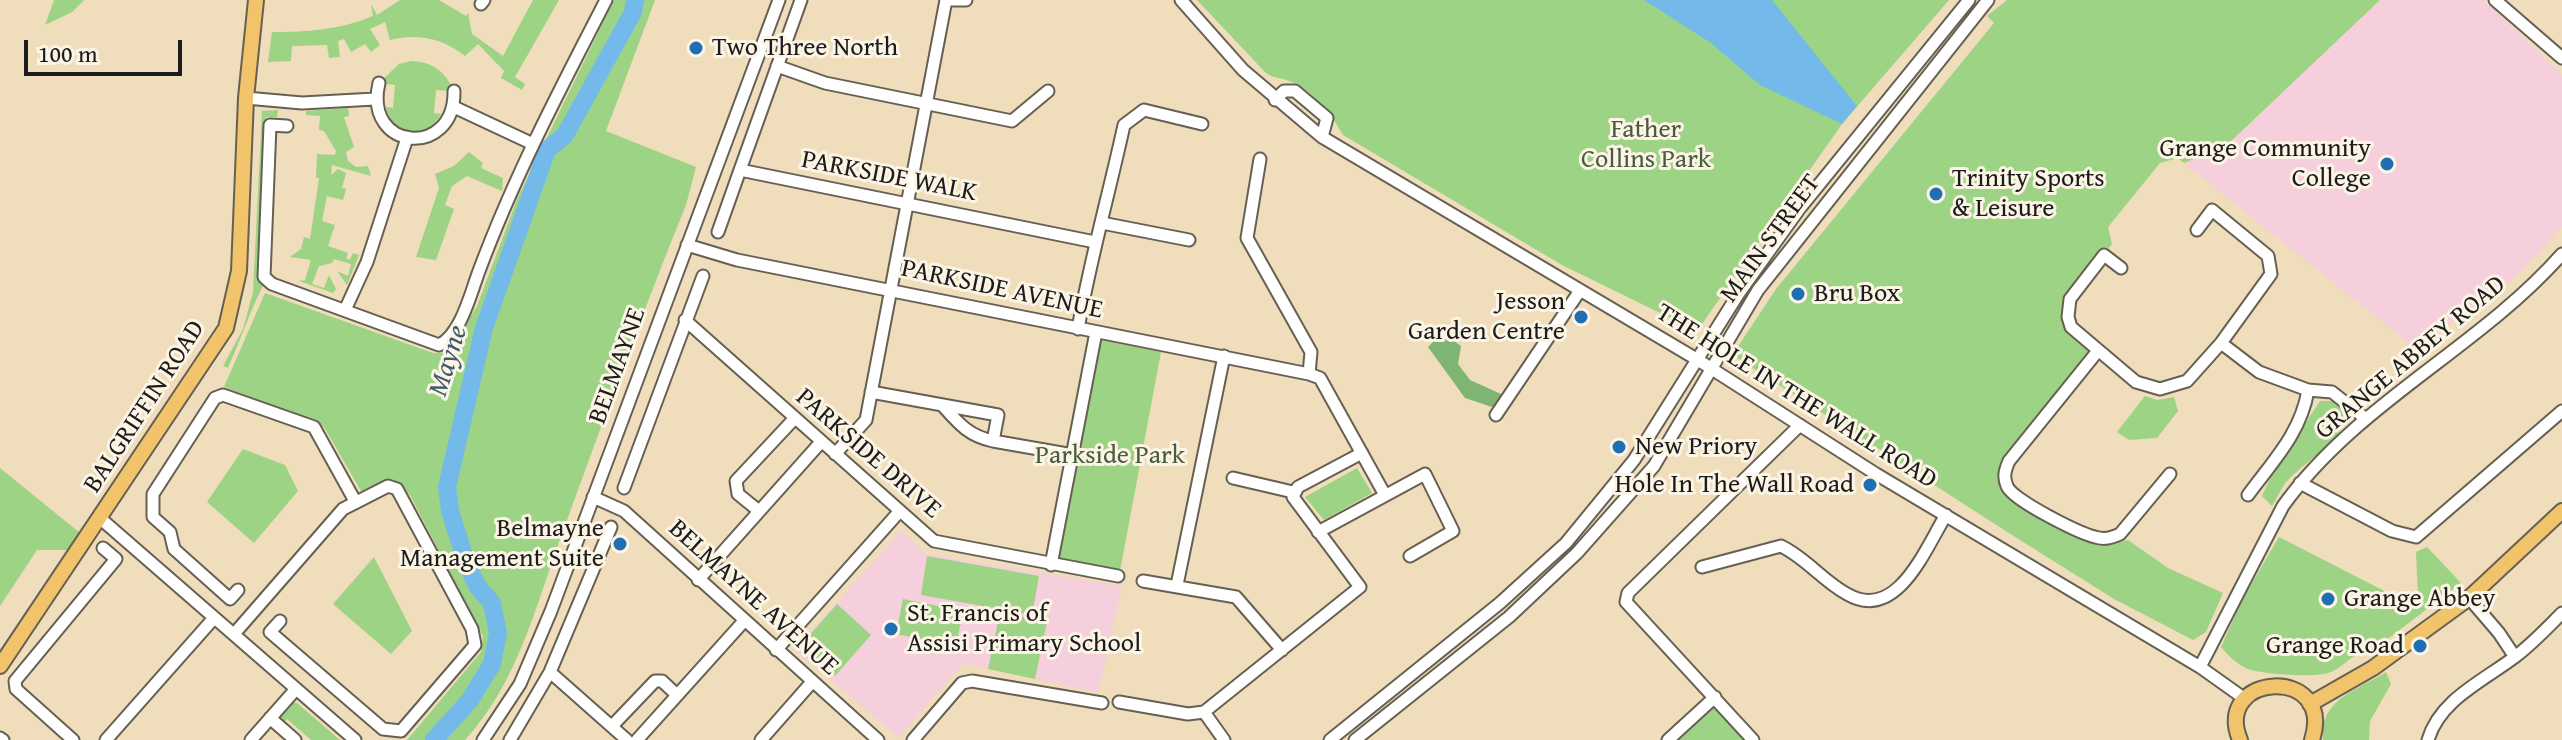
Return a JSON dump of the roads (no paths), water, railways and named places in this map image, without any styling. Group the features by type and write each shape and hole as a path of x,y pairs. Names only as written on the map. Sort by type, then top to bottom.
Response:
{"main road":[{"name":"BALGRIFFIN ROAD","path":"0,666 226,328 239,271 246,98 256,0"},
{"path":"2310,704 2373,668 2469,598 2562,511"},
{"path":"2236,737 2239,710 2245,699 2255,691 2279,685 2302,694 2310,704 2315,722 2312,740"}],"street":[{"path":"287,126 270,125 264,277 272,284 432,344 445,342 469,297 498,219 533,144 606,0"},
{"name":"BELMAYNE","path":"483,740 508,705 532,660 779,0"},
{"path":"718,232 801,0"},
{"path":"835,454 866,420 946,0 966,0"},
{"name":"THE HOLE IN THE WALL ROAD","path":"1181,0 1218,44 1275,100 1322,137 1698,360 1946,515 2200,667 2245,699"},
{"name":"MAIN STREET","path":"1330,740 1500,603 1566,543 1634,460 1739,293 1800,208 1969,0"},
{"path":"2495,0 2562,58"},
{"name":"MAIN STREET","path":"1355,740 1509,617 1577,553 1654,466 1764,281 1984,2"},
{"path":"777,66 825,83 1012,121 1048,91"},
{"path":"379,83 375,99 381,119 388,129 407,138 437,132 454,107 454,91"},
{"path":"1275,100 1284,91 1295,91 1327,118 1322,137"},
{"path":"246,98 302,103 375,99"},
{"path":"454,107 533,144"},
{"path":"1078,329 1095,242 1124,125 1144,110 1202,124"},
{"path":"345,310 367,262 407,138"},
{"path":"1260,159 1247,238 1311,352 1309,374 1320,378 1385,495"},
{"name":"PARKSIDE WALK","path":"740,170 1095,242"},
{"path":"2121,268 2104,255 2070,299 2067,309 2071,327 2136,382 2160,389 2187,381 2221,343 2267,282 2272,266 2268,256 2212,210 2197,230"},
{"path":"1102,223 1189,240"},
{"name":"PARKSIDE AVENUE","path":"687,245 737,260 1309,374"},
{"name":"GRANGE ABBEY ROAD","path":"2200,667 2283,506 2300,483 2366,419 2515,303 2562,254"},
{"path":"624,488 703,276"},
{"path":"1496,415 1579,292"},
{"name":"PARKSIDE DRIVE","path":"685,320 934,541 1118,576"},
{"path":"1051,565 1096,332"},
{"path":"2221,343 2259,372 2308,390 2332,392 2366,419"},
{"path":"2097,352 2009,461 2004,472 2006,485 2012,494 2086,534 2109,538 2120,534 2170,474"},
{"path":"1177,585 1224,356"},
{"path":"2248,495 2275,462 2298,424 2308,390"},
{"path":"871,392 998,415 993,441"},
{"path":"238,590 230,599 177,552 170,532 157,522 151,509 153,494 215,398 223,395 314,427 355,501"},
{"path":"943,406 965,430 976,437 1073,455"},
{"path":"2300,483 2392,531 2416,537 2562,411"},
{"path":"759,511 738,494 736,481 794,419"},
{"path":"1753,740 1630,611 1626,602 1628,593 1800,425"},
{"path":"698,580 821,442"},
{"path":"1233,478 1293,492 1362,453"},
{"path":"1318,532 1425,474 1453,526 1451,534 1410,556"},
{"path":"234,634 343,509 381,487 397,489 472,629 473,650 401,731 395,733 383,729 270,632 280,621"},
{"path":"1119,702 1188,714 1204,712 1360,587 1294,500 1293,492"},
{"name":"BELMAYNE AVENUE","path":"593,497 624,511 878,740"},
{"path":"776,650 899,512"},
{"path":"1702,567 1781,546 1846,594 1864,600 1881,600 1898,590 1946,515"},
{"path":"101,519 355,740"},
{"path":"510,740 550,672 611,527"},
{"path":"1566,543 1577,553"},
{"path":"73,740 16,689 15,681 116,559 103,548"},
{"path":"1143,581 1236,597 1282,650"},
{"path":"2469,598 2515,657"},
{"path":"2428,740 2435,721 2453,701 2515,657 2562,613"},
{"path":"106,740 214,618"},
{"path":"637,740 744,621"},
{"path":"550,672 627,740"},
{"path":"612,726 655,681 662,681 677,695"},
{"path":"913,740 962,683 972,681 1102,703"},
{"path":"761,740 812,682"},
{"path":"251,740 296,689"},
{"path":"1668,740 1715,697"},
{"path":"1204,712 1224,740"},
{"path":"270,718 295,740"}],"water":[{"path":"1644,0 1772,0 1857,106 1842,124 1760,85 1711,43"}],"waterway":[{"name":"Mayne","path":"434,740 470,700 492,664 498,633 492,603 478,587 467,565 450,511 447,487 484,328 547,150 565,135 633,12 635,0"}],"place":[{"name":"Two Three North","path":"696,48"},
{"name":"Grange Community College","path":"2387,164"},
{"name":"Trinity Sports & Leisure","path":"1936,194"},
{"name":"Bru Box","path":"1798,294"},
{"name":"Jesson Garden Centre","path":"1581,317"},
{"name":"New Priory","path":"1619,447"},
{"name":"Hole In The Wall Road","path":"1870,485"},
{"name":"Belmayne Management Suite","path":"620,544"},
{"name":"Grange Abbey","path":"2328,599"},
{"name":"St. Francis of Assisi Primary School","path":"891,629"},
{"name":"Grange Road","path":"2420,646"}],"park label":[{"name":"Father Collins Park","path":"1646,145"},
{"name":"Parkside Park","path":"1110,456"}]}
